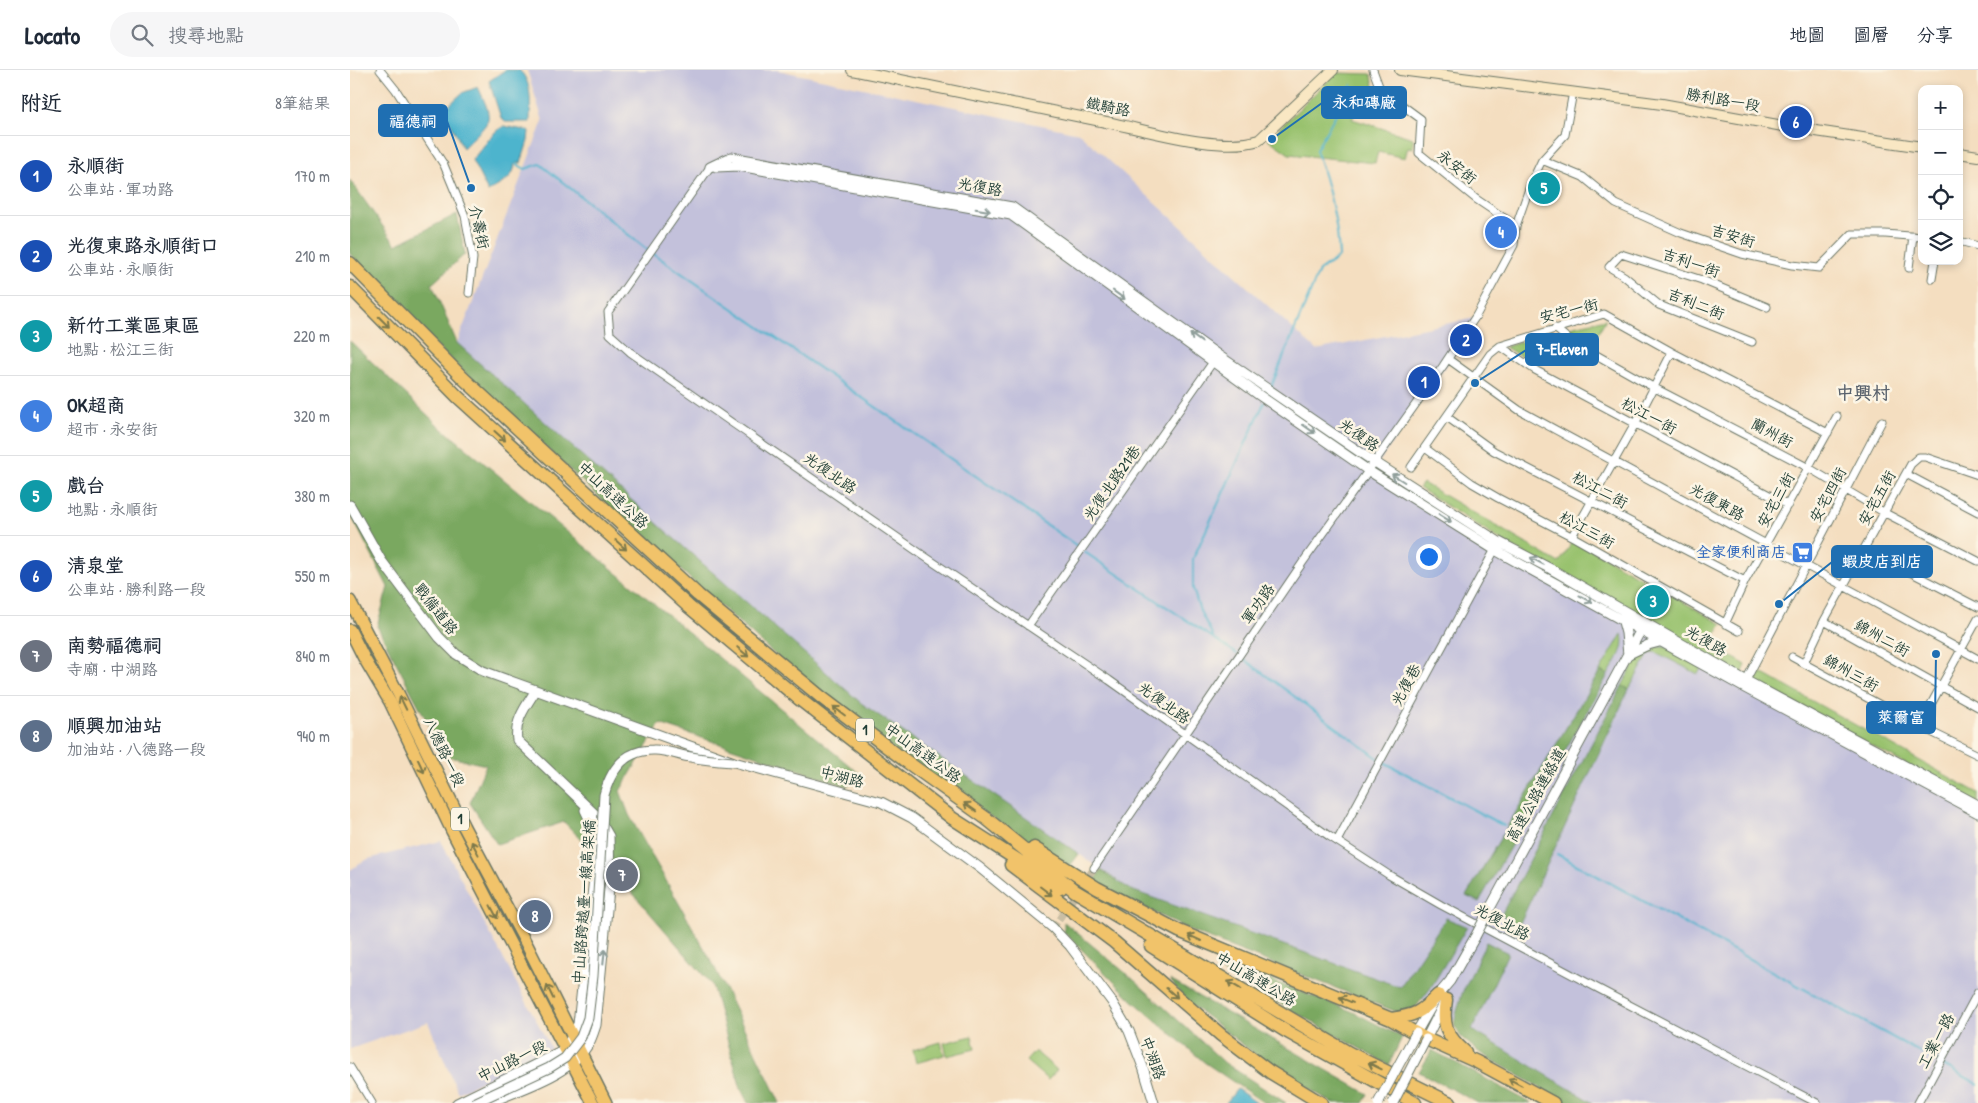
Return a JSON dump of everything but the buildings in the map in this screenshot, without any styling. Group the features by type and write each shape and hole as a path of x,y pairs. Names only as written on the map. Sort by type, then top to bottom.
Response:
{"highway":[{"name":"中山高速公路","path":"350,263 463,378 698,595 821,697 987,819 1075,890 1349,1053 1450,1103"},
{"name":"中山高速公路","path":"350,287 458,397 688,606 798,698 952,818 1284,1030 1415,1103"},
{"path":"952,818 1114,942 1222,1035 1270,1072 1321,1103"},
{"path":"987,819 1097,888 1179,931 1391,1019 1553,1103"},
{"path":"1391,1019 1418,1012 1442,997 1446,1027 1452,1040 1477,1062"}],"main road":[{"name":"鐵騎路","path":"852,70 1170,135 1232,145 1248,144 1259,140 1333,70"},
{"name":"勝利路一段","path":"1400,70 1662,104 1782,126 1918,146"},
{"path":"1963,154 1978,156"},
{"name":"八德路一段","path":"350,601 606,1103"},
{"name":"八德路一段","path":"350,630 390,702 452,831 593,1103"}],"street":[{"name":"介壽街","path":"380,70 396,90 444,164 465,216 473,258 469,293"},
{"name":"永安街","path":"1373,70 1380,89 1421,119 1419,153 1476,199 1516,226"},
{"name":"軍功路","path":"1094,868 1476,316 1504,268 1514,245 1516,226 1531,183 1542,160 1565,135 1573,92"},
{"name":"光復路","path":"654,246 710,167 731,157 1012,207 1215,358 1259,395 1369,471 1622,618 1643,626 1663,641 1978,805"},
{"name":"吉安街","path":"1542,160 1583,177 1616,204 1681,233 1742,254 1792,265 1819,268 1852,234 1918,237"},
{"path":"1909,268 1913,236"},
{"path":"1963,242 1978,246"},
{"name":"光復北路","path":"654,246 608,312 610,334 630,352 1109,680 1186,736 1389,875 1441,905 1817,1103"},
{"name":"吉利一街","path":"1609,267 1621,254 1702,280 1767,306"},
{"path":"1932,279 1934,265"},
{"name":"吉利二街","path":"1609,267 1624,276 1659,305 1752,342"},
{"name":"安宅一街","path":"1411,467 1490,354 1500,346 1604,314 1828,434"},
{"name":"蘭州街","path":"1555,328 1568,339 1653,387 1809,468 1885,513 1978,561"},
{"name":"松江一街","path":"1500,346 1536,370 1788,505"},
{"path":"1572,536 1615,461 1672,352"},
{"name":"光復路","path":"1215,358 1264,386 1497,546 1978,813"},
{"name":"光復北路21巷","path":"1028,626 1215,358"},
{"name":"光復東路","path":"1448,359 1519,410 1978,659"},
{"name":"安宅三街","path":"1725,624 1745,581 1837,416"},
{"name":"松江二街","path":"1447,417 1494,450 1745,581"},
{"name":"安宅四街","path":"1744,683 1882,421"},
{"name":"松江三街","path":"1425,448 1472,483 1572,536 1739,631"},
{"name":"安宅五街","path":"1804,663 1824,621 1911,464 1919,457 1925,457 1978,476"},
{"path":"1906,474 1978,512"},
{"name":"戰備道路","path":"350,505 381,560 439,637 456,654 483,671 536,690"},
{"name":"光復巷","path":"1337,841 1497,546"},
{"path":"1865,550 1978,607"},
{"path":"1622,618 1626,633 1628,655 1648,645 1663,641"},
{"path":"1919,726 1978,619"},
{"name":"錦州二街","path":"1824,621 1978,707"},
{"name":"高速公路連絡道","path":"1378,1103 1421,1036 1643,626"},
{"name":"錦州三街","path":"1792,657 1919,726 1978,755"},
{"path":"536,690 518,720 515,730 517,740 598,817 609,836 610,878 596,1025 589,1044 581,1054"},
{"name":"中湖路","path":"536,690 734,762 881,802 912,818 980,868 1053,928 1091,973 1112,1002 1128,1031 1143,1067 1154,1103"},
{"name":"中山路跨越臺一線高架橋","path":"474,1103 549,1068 565,1058 581,1037 588,1018 593,976 604,795 609,779 618,764 632,753 654,750 690,757 734,762"},
{"path":"572,1036 578,1024 594,878 594,829 580,801"},
{"name":"工業一路","path":"1918,1103 1978,992"},
{"name":"中山路一段","path":"460,1102 565,1050 572,1036"},
{"name":"高速公路連絡道","path":"1393,1103 1421,1036"},
{"name":"中山路一段","path":"489,1103 538,1082 572,1063 581,1054"},
{"path":"350,1067 372,1103"}],"shaded area":[{"path":"527,70 777,70 1079,133 1316,350 1480,317 1374,469 1498,549 1978,809 1978,1103 1593,1103 1400,987 1131,890 861,703 669,534 457,343 543,121"},
{"path":"441,841 551,1048 458,1093 428,1022 350,1049 350,870 368,859"}],"green space":[{"path":"1336,73 1371,74 1374,85 1352,119 1413,138 1413,148 1408,147 1405,158 1378,152 1375,163 1289,154 1268,139"},
{"path":"350,180 396,245 457,214 465,254 432,284 457,343 669,534 861,703 1079,854 1070,866 954,794 821,696 608,505 442,352 350,254"},
{"path":"1606,319 1590,347 1560,329"},
{"path":"1550,333 1534,364 1505,347"},
{"path":"350,341 438,425 861,775 847,786 660,724 620,791 629,815 712,962 780,1103 748,1103 741,1089 712,985 623,882 564,822 497,844 470,803 486,765 445,756 377,626 388,587 350,513"},
{"path":"1423,483 1559,563 1574,540 1722,624 1710,644 1746,665 1742,674 1500,540 1419,488"},
{"path":"1622,634 1621,651 1608,675 1600,671"},
{"path":"1666,647 1702,667 1698,674 1655,652 1649,654 1629,689 1622,686 1640,657 1650,649"},
{"path":"1600,671 1608,675 1479,902 1466,896"},
{"path":"1760,672 1978,793 1978,803 1754,683"},
{"path":"1622,686 1629,689 1519,925 1501,915"},
{"path":"1101,870 1131,890 1400,987 1446,918 1467,927 1430,989 1412,1012 1397,1012 1195,933 1117,894 1094,879"},
{"path":"1064,922 1134,980 1225,1063 1286,1103 1264,1103 1204,1062 1131,999 1064,932"},
{"path":"1486,942 1508,953 1472,1030 1593,1103 1567,1103 1480,1053 1461,1037 1454,1025 1456,1014 1462,994"},
{"path":"1221,961 1351,1011 1402,1037 1389,1065 1216,968"},
{"path":"1170,980 1368,1094 1363,1103 1333,1103 1285,1075 1185,1000"},
{"path":"972,1036 975,1049 947,1056 944,1043"},
{"path":"941,1042 944,1055 916,1063 913,1050"},
{"path":"1432,1050 1531,1103 1478,1103 1419,1072"},
{"path":"1035,1051 1057,1070 1048,1080 1026,1061"}],"water":[{"path":"505,70 519,70 527,81 530,94 530,122 505,122 501,118 489,81"},
{"path":"478,87 487,109 487,121 463,148 444,110 462,93"},
{"path":"504,126 529,131 528,141 521,163 515,163 509,177 488,192 472,160 496,131"},
{"path":"1237,1089 1257,1103 1226,1103"}],"waterway":[{"path":"1271,387 1319,271 1339,257 1332,203 1316,150 1352,85"},
{"path":"515,163 525,169 540,164 645,248 1080,548"},
{"path":"1213,636 1200,611 1193,589 1193,559 1264,403"},
{"path":"1083,551 1237,654"},
{"path":"1241,657 1382,761 1504,826"},
{"path":"1557,854 1978,1084"}],"tunnel":[{"path":"1053,928 1094,868"}],"place":[{"name":"清泉堂","path":"1796,122"},
{"name":"永和磚廠","path":"1272,139"},
{"name":"福德祠","path":"471,188"},
{"name":"戲台","path":"1544,188"},
{"name":"OK超商","path":"1501,232"},
{"name":"光復東路永順街口","path":"1466,340"},
{"name":"永順街","path":"1424,382"},
{"name":"7-Eleven","path":"1475,383"},
{"name":"全家便利商店","path":"1802,552"},
{"name":"新竹工業區東區","path":"1653,601"},
{"name":"蝦皮店到店","path":"1779,604"},
{"name":"萊爾富","path":"1936,654"},
{"name":"南勢福德祠","path":"622,875"},
{"name":"順興加油站","path":"535,916"}],"district":[{"name":"中興村","path":"1863,393"}]}
